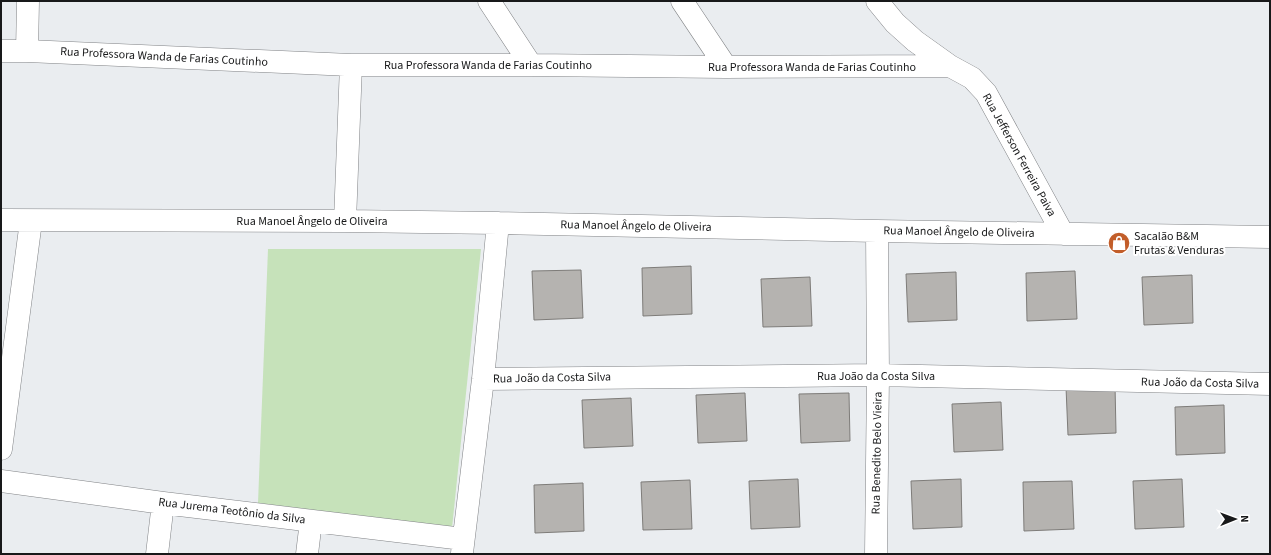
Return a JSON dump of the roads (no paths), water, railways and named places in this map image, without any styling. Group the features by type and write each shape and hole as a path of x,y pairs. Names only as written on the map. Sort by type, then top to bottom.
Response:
{"street":[{"path":"27,51 28,1"},
{"path":"489,1 531,65"},
{"path":"682,1 726,67"},
{"path":"877,1 895,23 915,41 950,66"},
{"name":"Rua Professora Wanda de Farias Coutinho","path":"1,51 351,65 726,67 950,66 972,78"},
{"path":"345,221 351,65"},
{"name":"Rua Jefferson Ferreira Paiva","path":"972,78 986,94 1063,234"},
{"name":"Rua Manoel Ângelo de Oliveira","path":"1,220 498,223 1270,237"},
{"path":"1,449 5,382 31,220"},
{"path":"462,547 483,378 498,223"},
{"name":"Rua Benedito Belo Vieira","path":"876,554 878,375 877,231"},
{"name":"Rua João da Costa Silva","path":"483,378 878,375 1270,384"},
{"name":"Rua Jurema Teotônio da Silva","path":"1,481 311,521 462,547"},
{"path":"157,554 163,503"},
{"path":"307,554 311,521"}],"place":[{"name":"Sacalão B&M Frutas & Venduras","path":"1119,243"}]}
